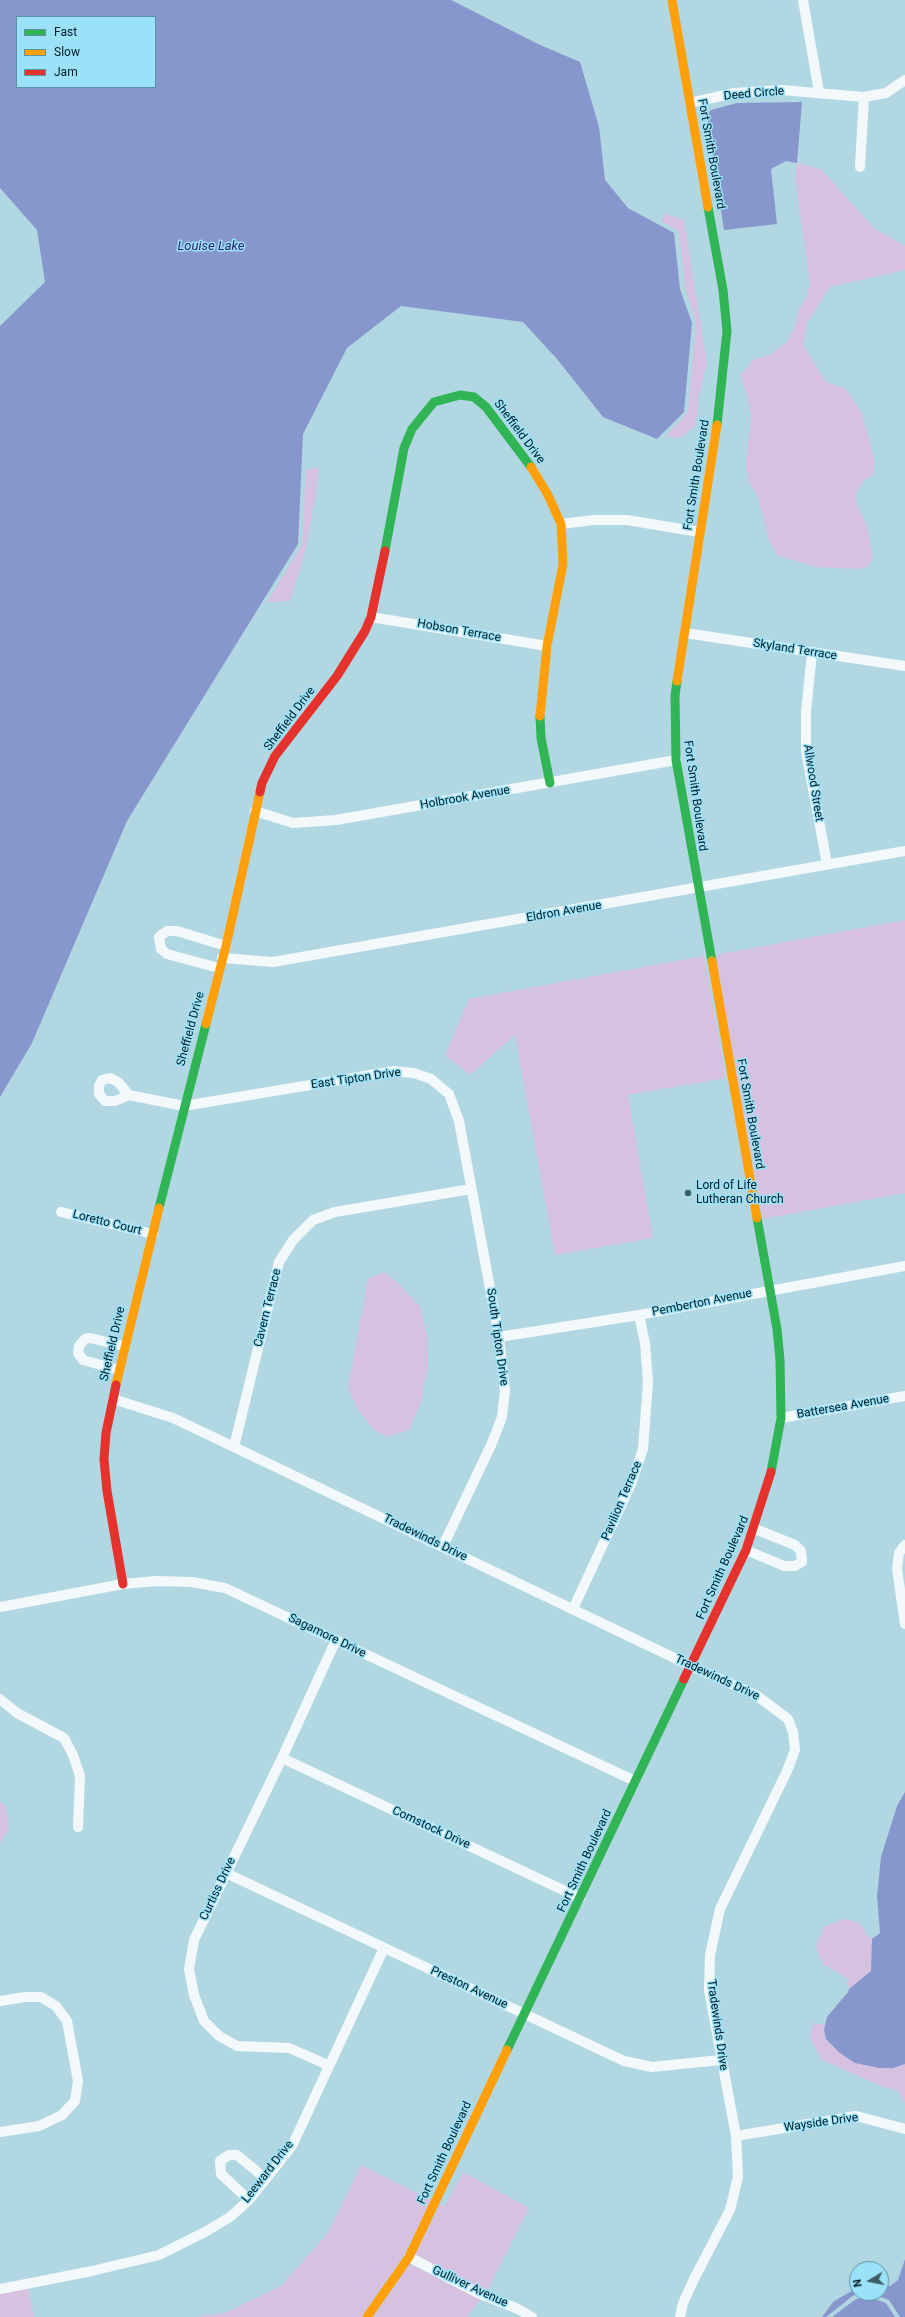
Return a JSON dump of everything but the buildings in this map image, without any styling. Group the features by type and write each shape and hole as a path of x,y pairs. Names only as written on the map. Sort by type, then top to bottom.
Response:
{"street":[{"name":"Fort Smith Boulevard","path":"367,2317 409,2257 746,1550 755,1529 770,1480 781,1418 780,1360 770,1290 697,889 676,760 675,696 717,425 727,331 723,290 672,0"},
{"path":"803,0 819,92"},
{"name":"Deed Circle","path":"690,103 734,93 782,90 864,97 886,93 905,80"},
{"path":"860,167 864,97"},
{"name":"Sheffield Drive","path":"123,1584 104,1459 113,1399 124,1346 219,968 226,946 262,783 275,756 337,676 365,631 371,617 404,448 412,429 434,402 460,395 474,397 486,407 535,472 548,495 561,524 563,564 547,646 540,706 541,730 550,783"},
{"path":"561,524 594,520 627,520 700,532"},
{"name":"Hobson Terrace","path":"371,617 547,646"},
{"name":"Skyland Terrace","path":"685,633 812,654 905,666"},
{"name":"Allwood Street","path":"812,654 806,712 806,751 827,864"},
{"name":"Holbrook Avenue","path":"256,811 294,823 336,820 676,760"},
{"name":"Eldron Avenue","path":"222,958 273,962 697,889 827,864 905,851"},
{"path":"219,968 167,954 161,949 159,937 167,931 178,931 226,946"},
{"name":"East Tipton Drive","path":"184,1106 394,1071 414,1072 430,1079 449,1094 459,1121 471,1189"},
{"path":"129,1095 184,1106"},
{"name":"South Tipton Drive","path":"443,1546 492,1443 502,1417 505,1391 499,1337 471,1189"},
{"name":"Cavern Terrace","path":"234,1447 279,1262 293,1240 313,1220 335,1212 471,1189"},
{"name":"Loretto Court","path":"61,1212 153,1234"},
{"name":"Pemberton Avenue","path":"499,1337 639,1315 905,1266"},
{"name":"Pavilion Terrace","path":"573,1609 631,1484 643,1449 648,1382 645,1343 639,1315"},
{"path":"119,1370 83,1360 78,1353 79,1346 85,1339 90,1338 124,1346"},
{"name":"Battersea Avenue","path":"781,1418 905,1396"},
{"name":"Tradewinds Drive","path":"113,1399 173,1418 691,1666 756,1695 788,1719 794,1738 795,1750 787,1771 720,1909 710,1955 709,1990 720,2060 736,2136 738,2177 730,2210 694,2279 683,2303 680,2317"},
{"path":"746,1550 784,1566 796,1566 802,1562 802,1551 795,1545 755,1529"},
{"path":"905,1545 899,1553 897,1569 905,1624"},
{"name":"Sagamore Drive","path":"0,1606 123,1584 158,1581 192,1582 226,1588 636,1781"},
{"name":"Curtiss Drive","path":"328,2065 288,2048 236,2046 219,2036 204,2021 194,1995 189,1969 194,1940 282,1758 336,1640"},
{"path":"0,1699 16,1713 64,1738 73,1755 80,1776 78,1827"},
{"name":"Comstock Drive","path":"282,1758 580,1898"},
{"name":"Preston Avenue","path":"226,1873 624,2061 652,2067 720,2060"},
{"name":"Leeward Drive","path":"0,2289 92,2272 159,2255 205,2232 230,2217 249,2200 292,2146 328,2065 384,1948"},
{"path":"0,2001 25,1997 41,1997 56,2006 67,2021 78,2081 75,2101 62,2115 39,2126 0,2132"},
{"name":"Wayside Drive","path":"736,2136 856,2116 905,2129"},
{"path":"249,2200 221,2174 220,2161 229,2155 237,2155 266,2179"},
{"name":"Gulliver Avenue","path":"409,2257 476,2292 518,2309 532,2317"}],"shaded area":[{"path":"797,163 821,169 874,228 905,246 905,270 830,287 807,323 803,345 826,382 846,389 862,414 875,462 873,474 863,481 856,495 858,508 867,525 873,558 867,567 857,569 815,567 777,555 769,541 758,497 748,480 746,464 751,416 745,388 740,376 753,360 770,355 787,342 794,329 799,309 807,296 810,283 795,178"},
{"path":"665,214 684,220 707,363 698,400 696,425 680,438 666,436 688,412 696,322 685,288 679,231 661,221"},
{"path":"319,467 316,495 305,552 290,601 267,602 302,545 306,470"},
{"path":"905,920 905,1193 763,1219 715,955"},
{"path":"704,956 726,1078 628,1095 653,1238 555,1255 515,1035 470,1075 445,1055 469,999"},
{"path":"384,1272 400,1285 420,1307 427,1335 428,1364 421,1402 409,1430 388,1437 374,1430 358,1410 348,1388 368,1279"},
{"path":"0,1802 4,1804 8,1816 9,1829 0,1843"},
{"path":"844,1919 857,1922 863,1927 867,1935 872,1939 873,1948 871,1971 849,1989 848,1979 823,1964 817,1951 816,1944 825,1926"},
{"path":"813,2023 825,2025 824,2030 826,2039 832,2046 893,2068 905,2064 905,2103 898,2091 881,2086 822,2060 810,2038"},
{"path":"361,2165 431,2200 404,2255 361,2317 195,2317 225,2313 281,2286 328,2233"},
{"path":"463,2172 529,2208 487,2291 415,2255 440,2204 445,2206"},
{"path":"410,2264 481,2299 467,2317 373,2317"},
{"path":"28,2288 34,2317 0,2317 0,2293"}],"water":[{"name":"Louise Lake","path":"0,0 451,0 538,44 580,62 599,127 605,180 628,208 674,233 680,289 692,323 684,412 657,439 603,417 557,359 523,322 401,306 347,348 303,434 298,544 127,821 32,1043 0,1097 0,326 45,282 37,230 0,188"},
{"path":"802,102 797,163 786,161 771,169 777,224 724,230 707,115 711,110 737,103"},
{"path":"905,1792 905,2064 893,2068 879,2068 855,2063 840,2053 826,2039 824,2030 827,2017 849,1989 871,1971 872,1939 880,1933 877,1896 881,1857 897,1806"},
{"path":"905,2259 905,2317 900,2317 889,2300 889,2286 898,2280"},
{"path":"849,2292 849,2299 826,2317 822,2317 833,2302"},
{"path":"853,2301 880,2301 886,2303 895,2317 832,2317"}],"traffic: fast":[{"path":"708,207 723,290 727,331 717,425"},
{"path":"385,551 404,448 412,429 434,402 460,395 474,397 486,407 531,467"},
{"path":"677,681 675,696 676,760 712,961"},
{"path":"540,716 541,738 550,783"},
{"path":"159,1208 206,1024"},
{"path":"757,1218 777,1329 780,1360 781,1418 771,1472"},
{"path":"507,2050 684,1679"}],"traffic: slow":[{"path":"672,0 708,207"},
{"path":"677,681 717,425"},
{"path":"531,467 548,495 561,524 563,564 547,646 540,716"},
{"path":"206,1024 226,946 260,792"},
{"path":"712,961 757,1218"},
{"path":"116,1385 159,1208"},
{"path":"367,2317 409,2257 507,2050"}],"traffic: jam":[{"path":"260,792 262,783 275,756 337,676 365,631 371,617 385,551"},
{"path":"116,1385 106,1433 104,1459 107,1491 123,1584"},
{"path":"684,1679 746,1550 771,1472"}],"place":[{"name":"Lord of Life Lutheran Church","path":"688,1193"}]}
